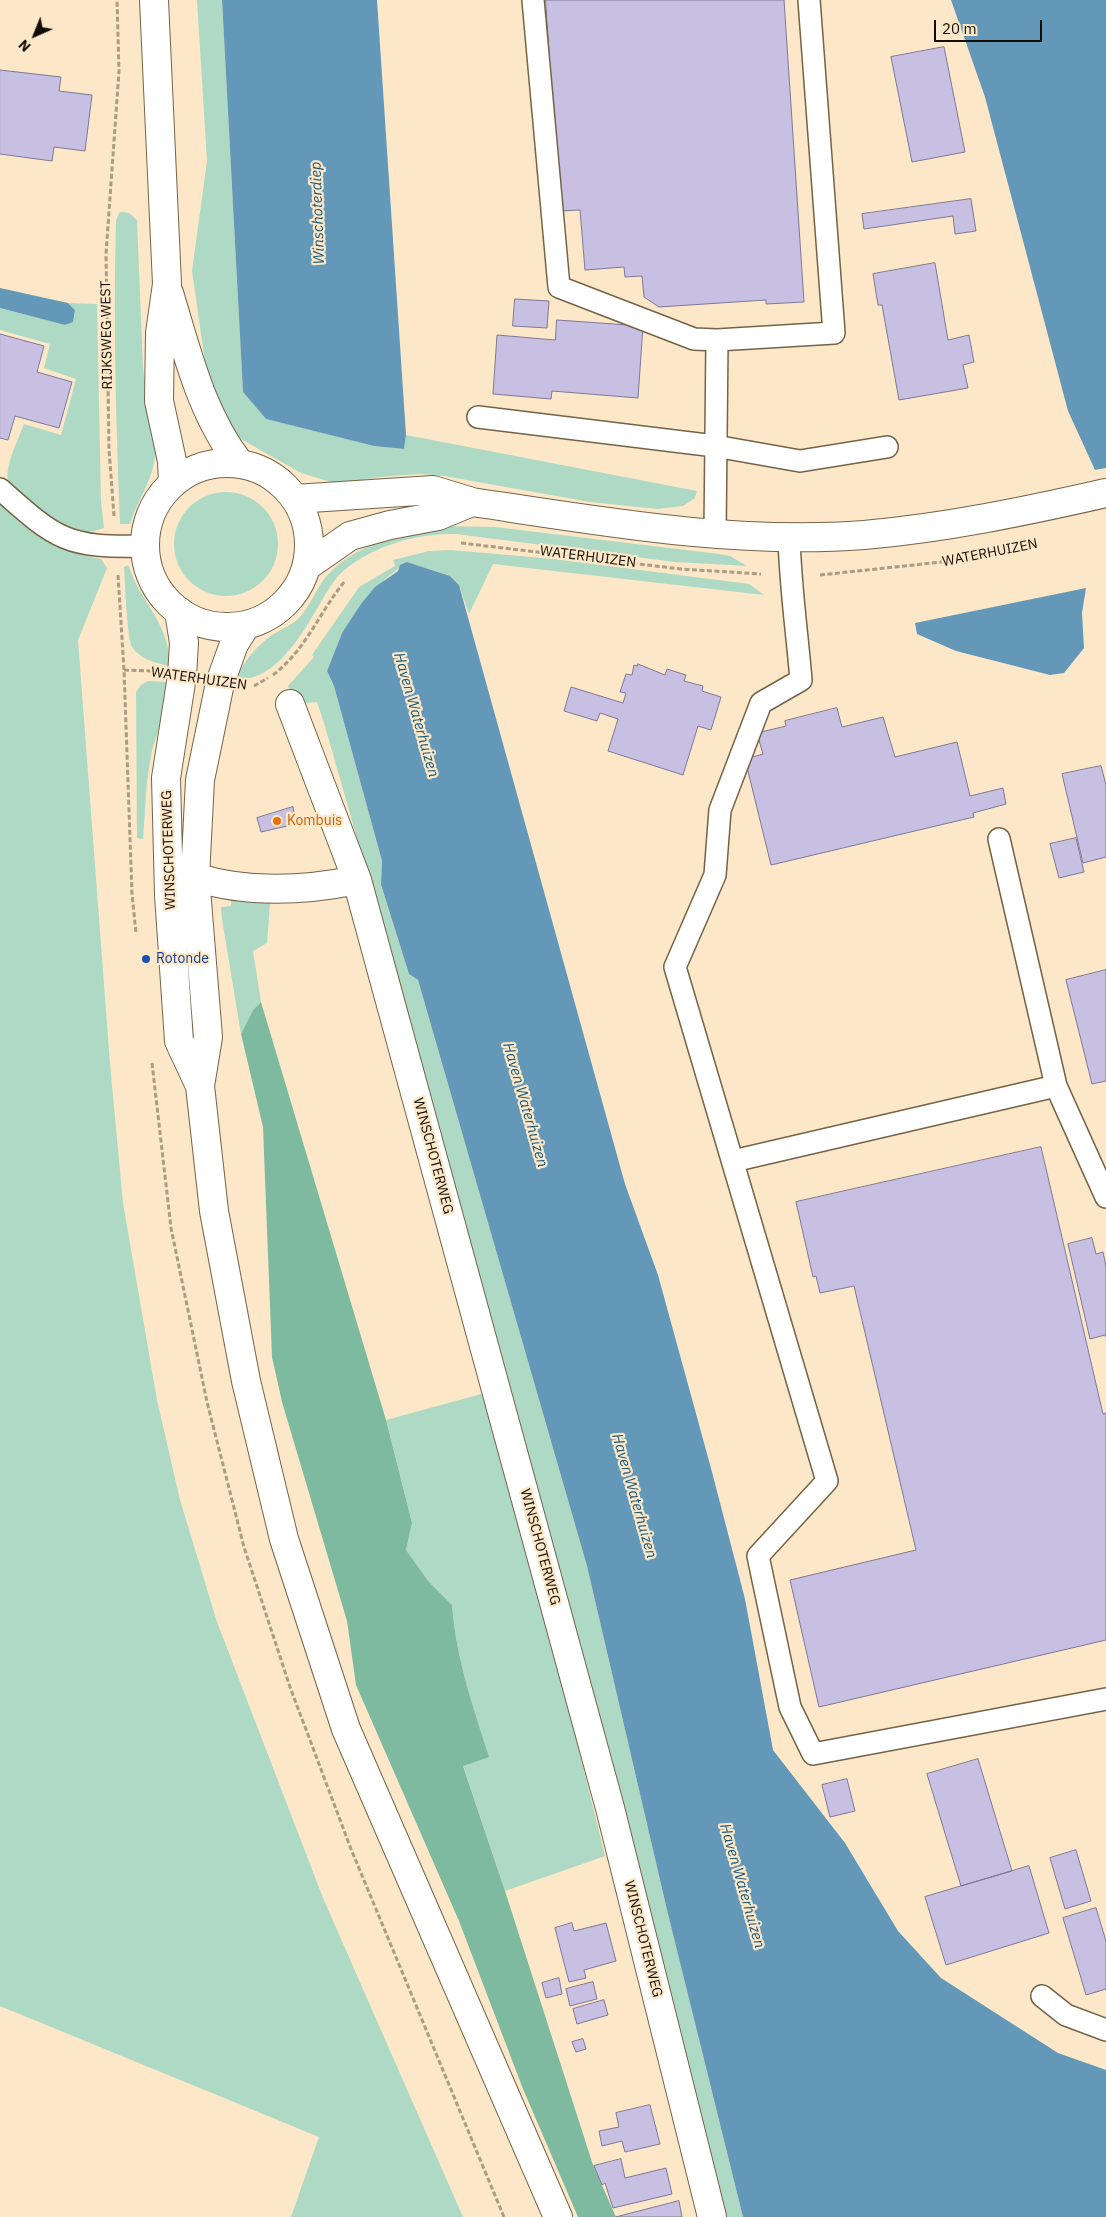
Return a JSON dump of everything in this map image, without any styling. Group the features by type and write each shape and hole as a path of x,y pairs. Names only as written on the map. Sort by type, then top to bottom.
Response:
{"main road":[{"path":"154,0 167,284 160,333 158,400 172,461 173,483"},
{"path":"167,284 199,392 224,444 240,464"},
{"path":"211,464 240,464 256,468 271,476 284,486 294,498 302,511 309,538 306,566 294,592 284,604 260,620 246,625 218,626 204,624 179,611 158,589 151,576 145,546 147,528 152,512 161,497 173,483 197,468 211,464"},
{"path":"294,498 433,490 472,502 715,534 789,536 863,535 942,525 1103,494"},
{"path":"306,566 350,536 390,525 438,516 472,502"},
{"name":"WINSCHOTERWEG","path":"179,611 184,644 182,676 166,778 169,895 179,1041 200,1086"},
{"name":"WINSCHOTERWEG","path":"246,625 234,644 220,683 200,780 195,877 208,1037 200,1086 214,1211 246,1381 287,1548 346,1729 558,2217"},
{"name":"WINSCHOTERWEG","path":"290,704 357,880 608,1798 712,2217"},
{"name":"WINSCHOTERWEG","path":"195,877 232,886 269,889 328,886 357,880"}],"lane":[{"path":"533,0 559,287 694,339 717,340 834,333 809,0"},
{"path":"715,534 717,340"},
{"path":"478,417 715,446 800,461 887,447"},
{"path":"0,488 39,524 58,536 76,543 116,547 145,546"},
{"path":"789,536 790,575 794,598 801,680 761,703 720,810 714,875 674,967 827,1481 758,1556 790,1707 813,1754 1106,1699"},
{"path":"999,838 1056,1086 1106,1197"},
{"path":"733,1162 1056,1086"},
{"path":"1042,1996 1066,2014 1106,2030"}],"path":[{"name":"RIJKSWEG WEST","path":"116,0 119,71 106,254 109,449 124,670"},
{"name":"WATERHUIZEN","path":"456,543 681,569 790,575 843,574 952,562 979,558 1037,544"},
{"name":"WATERHUIZEN","path":"220,683 253,686 262,683 276,672 287,663 304,642 348,579"},
{"name":"WATERHUIZEN","path":"124,670 182,676"}],"green space":[{"path":"197,0 222,0 243,392 266,419 374,446 404,449 406,435 697,491 695,498 683,506 658,509 590,502 444,476 420,474 380,477 345,483 331,482 301,473 241,439 229,426 207,376 192,271 207,161"},
{"path":"119,213 129,213 137,220 143,368 156,439 152,471 130,524 120,524 116,410 116,221"},
{"path":"68,303 97,304 101,501 104,528 86,532 74,531 48,517 18,494 8,480 10,459 24,424 61,435 76,379 44,368 50,344 0,330 0,308 65,325 73,322 75,310"},
{"path":"226,492 246,496 263,507 274,524 278,544 274,564 263,581 246,592 226,596 206,592 189,581 178,564 174,544 178,524 189,507 206,496"},
{"path":"0,503 23,524 45,540 70,551 101,559 107,568 78,640 110,1064 123,1203 157,1400 180,1500 217,1622 323,1898 463,2217 291,2217 319,2137 0,2006"},
{"path":"441,526 495,527 719,554 730,556 747,566 675,562 456,534 441,534 409,539 378,549 351,565 333,582 295,644 274,666 262,674 249,678 235,679 246,661 261,644 298,619 325,578 337,566 364,549 378,543"},
{"path":"451,550 554,559 749,584 764,595 493,564 469,614 459,585 450,576 407,562 385,579 342,633 327,671 334,686 382,861 381,886 409,974 418,980 587,1566 667,1910 743,2217 723,2217 424,1096 412,1030 324,723 317,702 296,704 288,686 314,657 312,655 359,587 395,566 393,560 429,551"},
{"path":"128,565 164,635 169,655 169,666 144,658 132,647 124,567"},
{"path":"148,681 169,682 165,710 152,750 147,781 143,839 137,838 136,692 141,685"},
{"path":"231,895 270,903 267,943 253,951 261,1002 253,1010 241,1034 221,907 231,906"},
{"path":"261,1002 386,1420 412,1523 406,1550 429,1582 452,1605 461,1663 489,1757 463,1766 593,2165 616,2217 578,2217 523,2089 459,1921 356,1685 347,1621 282,1402 272,1357 263,1127 241,1034 253,1010"},
{"path":"485,1393 574,1730 605,1856 505,1891 463,1765 488,1757 461,1663 452,1605 429,1582 406,1550 412,1523 386,1420"}],"water":[{"name":"Winschoterdiep","path":"222,0 377,0 406,435 404,449 374,446 266,419 243,392"},
{"path":"951,0 1106,0 1106,515 1095,470 1068,411 985,97"},
{"path":"0,288 68,303 75,310 73,322 65,325 0,308"},
{"name":"Haven Waterhuizen","path":"407,562 450,576 459,585 625,1184 658,1275 712,1472 745,1599 773,1750 845,1843 898,1931 941,1978 1058,2053 1106,2070 1106,2217 743,2217 667,1910 587,1566 418,980 409,974 381,885 382,861 334,686 327,671 342,633 361,604 375,587 398,571 400,565"},
{"path":"1086,588 1082,613 1084,648 1064,673 1050,675 956,651 917,634 915,623"}],"pier":[{"path":"1106,468 1106,517 1094,470"}],"building":[{"path":"546,0 784,0 804,302 766,304 766,300 659,307 644,297 642,276 625,277 624,267 585,270 580,210 560,211"},
{"path":"944,47 965,152 912,162 891,57"},
{"path":"0,70 61,77 59,91 92,95 85,151 54,147 52,161 0,154"},
{"path":"971,199 976,231 955,234 953,216 864,229 862,214"},
{"path":"935,263 948,340 969,335 974,362 963,365 968,388 899,400 882,305 878,305 873,274"},
{"path":"515,299 549,301 547,328 513,326"},
{"path":"557,320 643,326 638,398 552,391 551,399 493,394 497,335 555,340"},
{"path":"0,334 44,346 37,372 72,382 59,428 15,416 8,440 0,438"},
{"path":"638,664 665,675 667,669 686,675 684,681 703,686 702,691 721,697 711,730 698,726 683,775 608,751 618,719 600,713 597,721 564,711 571,687 623,703 626,693 620,692 626,674 632,675 634,665 637,666"},
{"path":"837,708 842,727 883,717 895,757 957,742 970,796 1003,788 1006,804 973,813 974,817 771,865 745,759 763,754 757,733 786,726 785,721"},
{"path":"1101,766 1106,785 1106,857 1083,863 1062,774"},
{"name":"Kombuis","path":"293,807 296,824 261,832 257,818"},
{"path":"1076,838 1084,872 1059,878 1050,844"},
{"path":"1106,970 1106,1081 1092,1084 1066,980"},
{"path":"1041,1147 1103,1414 1106,1413 1106,1640 819,1707 790,1580 916,1550 854,1286 820,1293 816,1276 813,1277 796,1202"},
{"path":"1092,1238 1096,1254 1103,1252 1106,1266 1106,1337 1105,1335 1090,1339 1068,1244"},
{"path":"978,1759 1012,1871 961,1886 927,1774"},
{"path":"847,1779 855,1811 830,1817 822,1785"},
{"path":"1076,1850 1091,1901 1065,1909 1050,1858"},
{"path":"1029,1866 1049,1933 946,1965 925,1897"},
{"path":"1096,1908 1106,1941 1106,1989 1086,1995 1063,1918"},
{"path":"572,1923 574,1931 606,1923 616,1961 584,1970 586,1978 569,1982 555,1928"},
{"path":"559,1978 562,1994 546,1998 542,1983"},
{"path":"593,1982 597,1999 570,2006 566,1989"},
{"path":"604,2000 608,2015 577,2024 573,2009"},
{"path":"583,2039 586,2049 576,2052 572,2042"},
{"path":"650,2105 660,2144 625,2152 622,2141 602,2146 599,2131 619,2127 616,2113"},
{"path":"621,2159 625,2178 666,2168 672,2194 613,2208 605,2183 602,2185 594,2166"},
{"path":"679,2201 682,2217 616,2217"}],"place":[{"name":"Kombuis","path":"277,821"},
{"name":"Rotonde","path":"146,959"}]}
